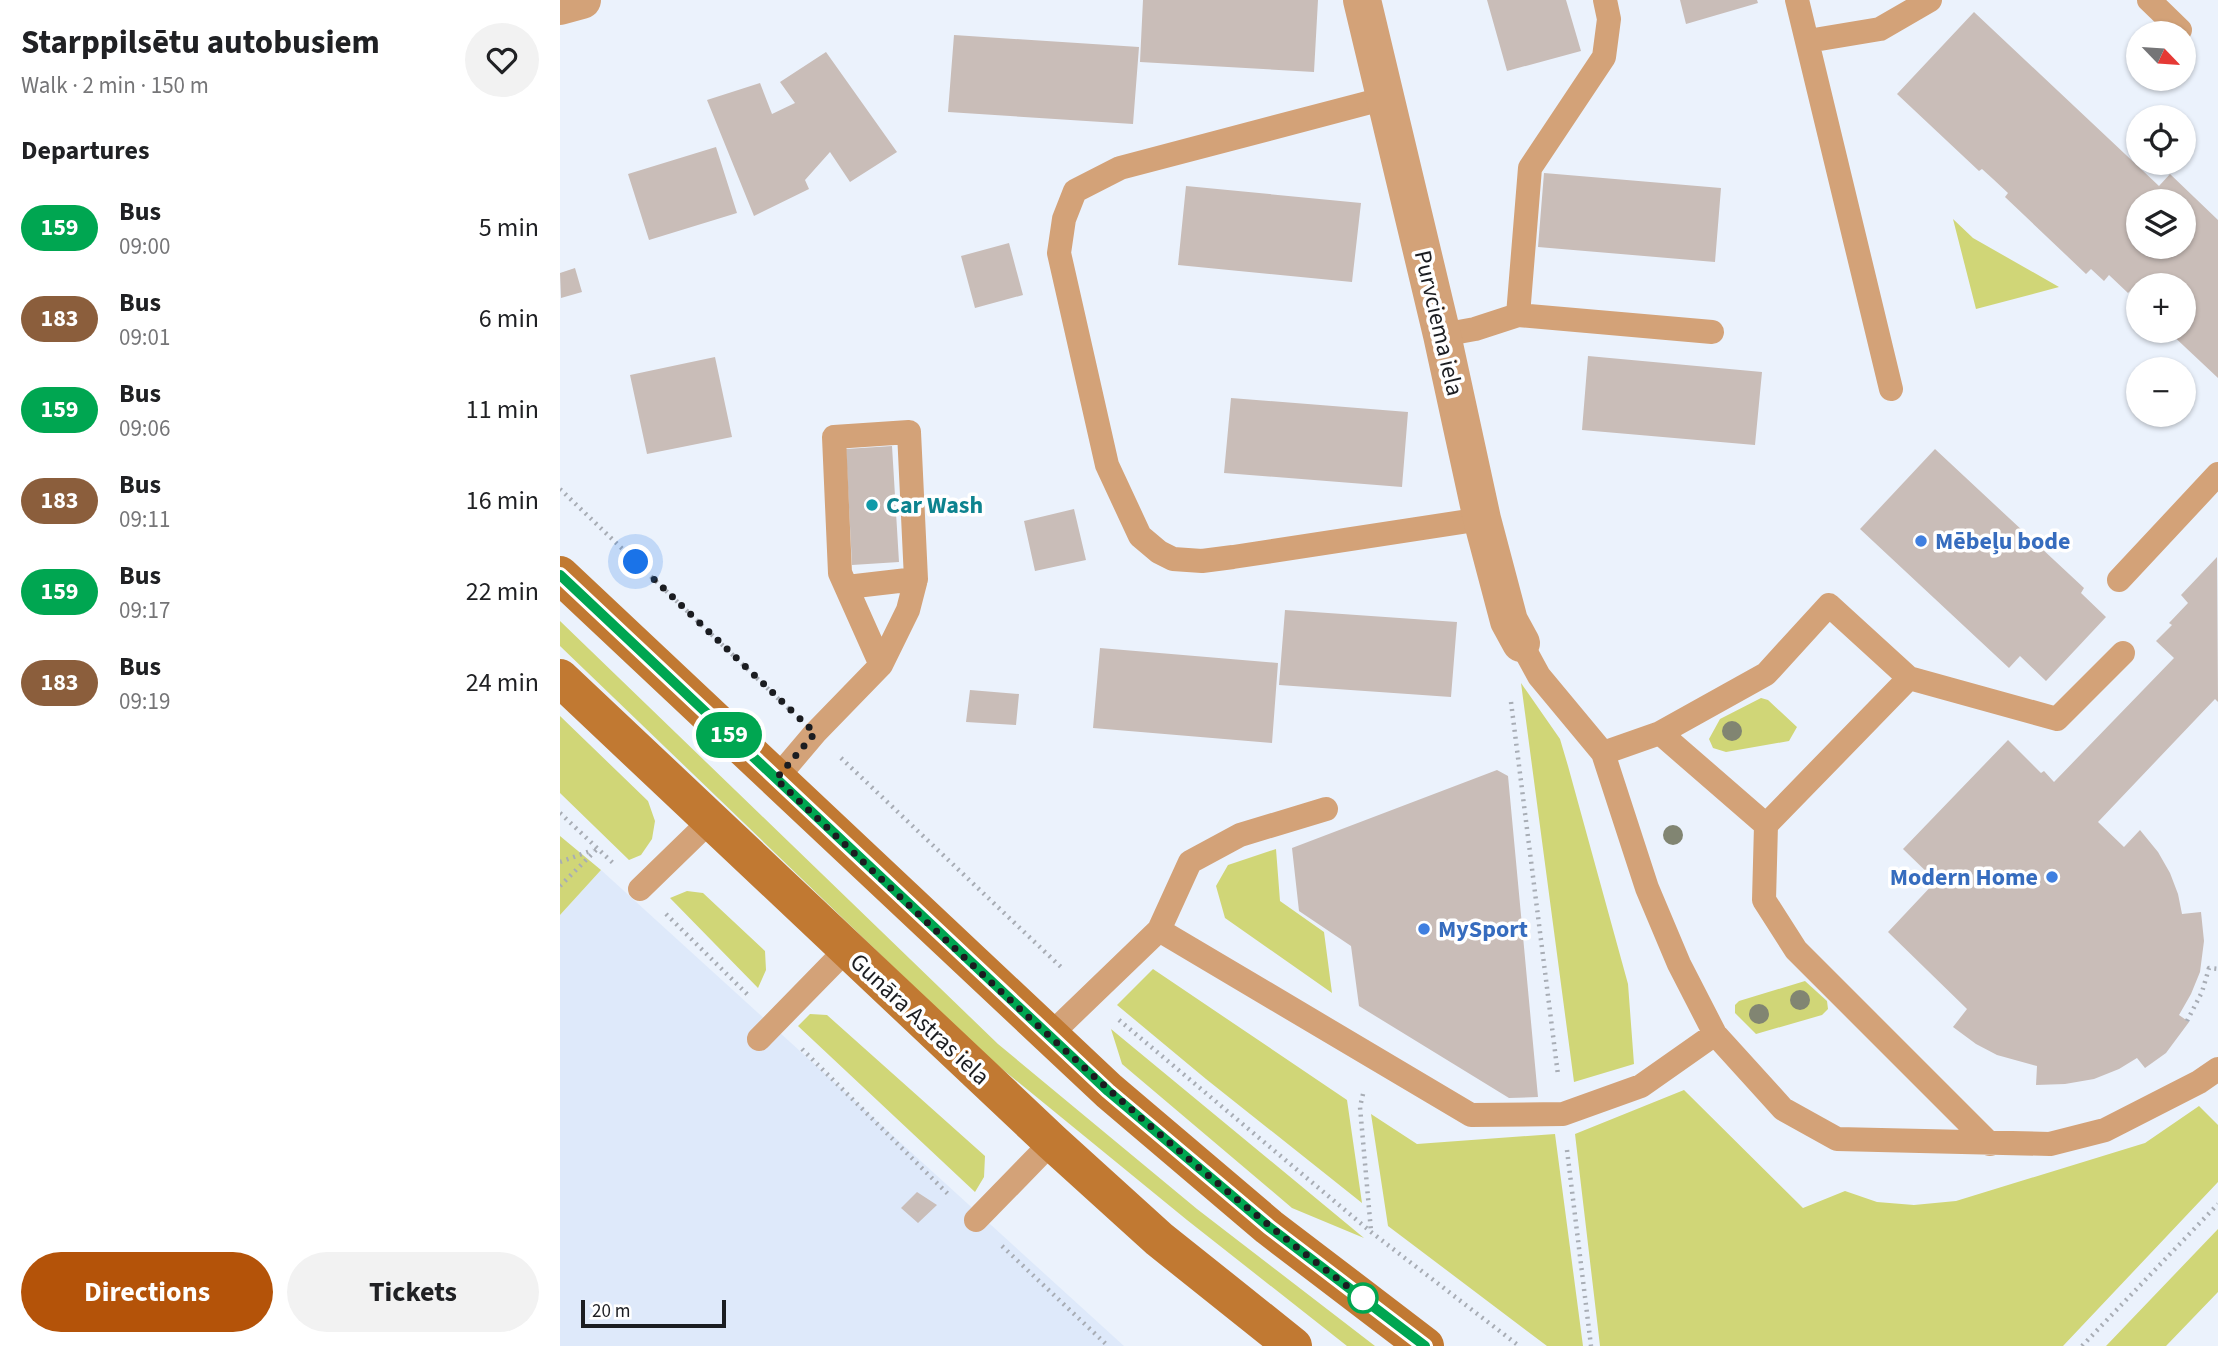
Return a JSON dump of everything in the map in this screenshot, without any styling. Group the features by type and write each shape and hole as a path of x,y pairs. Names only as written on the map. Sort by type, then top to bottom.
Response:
{"main road":[{"path":"560,575 1108,1091 1269,1227 1425,1346"},
{"name":"Gunāra Astras iela","path":"560,678 1052,1142 1159,1239 1293,1346"}],"street":[{"path":"560,6 582,0"},
{"name":"Purvciema iela","path":"1362,0 1442,335 1482,519 1509,621 1521,643"}],"lane":[{"path":"1518,315 1530,167 1604,57 1609,19 1605,0"},
{"path":"1797,0 1891,389"},
{"path":"1808,41 1880,29 1930,0"},
{"path":"2149,0 2171,21"},
{"path":"1386,98 1120,168 1076,191 1064,219 1059,253 1107,465 1140,536 1159,552 1173,559 1202,561 1233,557 1482,519"},
{"path":"1442,335 1475,329 1518,315 1712,332"},
{"path":"776,779 815,733 881,665 908,610 916,579 909,432 834,437 840,573 881,665"},
{"path":"2119,580 2218,474"},
{"path":"847,587 916,579"},
{"path":"1603,753 1660,733 1766,674 1829,605 1909,678 2057,719 2123,653"},
{"path":"1521,643 1539,676 1603,753 1647,888 1679,964 1715,1034 1783,1110 1837,1139 2050,1144 2105,1130 2199,1082 2218,1069"},
{"path":"1909,678 1766,825 1764,900 1796,950 1990,1144"},
{"path":"1660,733 1766,825"},
{"path":"1049,1035 1159,930 1190,862 1240,835 1325,809"},
{"path":"640,889 710,821"},
{"path":"1159,930 1471,1115 1563,1114 1641,1086 1715,1034"},
{"path":"767,1031 846,950"},
{"path":"976,1220 1052,1142"}],"path":[{"path":"560,489 1091,995 1371,1232 1520,1346"},
{"path":"1510,694 1591,1346"},
{"path":"560,813 640,889 767,1031 976,1220 1108,1346"},
{"path":"560,862 597,849"},
{"path":"560,886 597,849"},
{"path":"2187,1021 2202,992 2209,968 2218,969"},
{"path":"1371,1232 1360,1107 1373,1057"},
{"path":"2082,1346 2218,1203"}],"shaded area":[{"path":"601,870 1124,1346 560,1346 560,915"}],"green space":[{"path":"1953,219 1973,238 2059,287 1976,309"},
{"path":"560,621 998,1044 1197,1209 1375,1346 1347,1346 985,1055 560,646"},
{"path":"1521,683 1560,739 1628,984 1634,1064 1574,1082"},
{"path":"1761,698 1768,700 1797,727 1789,741 1726,752 1713,748 1709,739 1720,719"},
{"path":"560,716 648,801 655,821 652,839 641,855 629,860 560,793"},
{"path":"560,836 601,870 560,915"},
{"path":"1276,849 1280,901 1324,932 1332,993 1225,918 1216,886 1228,865"},
{"path":"687,891 703,893 765,951 766,970 758,988 670,898"},
{"path":"1153,969 1347,1100 1362,1203 1117,1005"},
{"path":"1805,981 1827,1001 1828,1009 1822,1015 1756,1034 1735,1013 1735,1005 1739,1001"},
{"path":"810,1014 827,1015 985,1156 984,1177 975,1192 798,1026"},
{"path":"1111,1029 1364,1238 1292,1208 1122,1064"},
{"path":"1684,1090 1803,1208 1845,1191 1877,1202 1914,1205 1956,1201 2145,1143 2199,1106 2218,1125 2218,1182 2063,1346 1600,1346 1575,1134"},
{"path":"1371,1114 1417,1144 1555,1134 1583,1346 1547,1346 1388,1226"},
{"path":"2218,1229 2218,1292 2166,1346 2106,1346"}],"building":[{"path":"1143,0 1318,0 1314,72 1140,62"},
{"path":"1487,0 1566,0 1581,51 1507,71"},
{"path":"1680,0 1757,0 1758,3 1686,24"},
{"path":"1974,12 2126,155 2126,175 2147,175 2159,186 2171,175 2186,189 2126,189 2126,259 2196,259 2196,199 2218,220 2218,378 2181,343 2196,343 2196,273 2126,273 2126,291 2109,275 2104,281 2091,269 2086,274 2005,197 2008,193 1982,169 1979,171 1897,94"},
{"path":"954,35 1139,47 1133,124 948,112"},
{"path":"826,52 897,152 850,182 830,152 805,180 809,189 754,216 707,100 760,83 772,114 795,103 780,82"},
{"path":"716,147 737,213 649,240 628,174"},
{"path":"1544,173 1721,188 1715,262 1538,247"},
{"path":"1186,186 1361,203 1352,282 1178,265"},
{"path":"1009,243 1023,295 975,308 961,256"},
{"path":"575,268 582,292 561,298 560,273"},
{"path":"1588,356 1762,372 1755,445 1582,430"},
{"path":"715,357 732,437 647,454 630,375"},
{"path":"1231,398 1408,412 1402,487 1224,473"},
{"name":"Car Wash","path":"892,446 899,562 852,565 846,449"},
{"path":"1935,449 2084,588 2081,593 2106,617 2046,681 2020,656 2009,668 1860,529"},
{"path":"1074,509 1086,560 1035,571 1024,521"},
{"name":"Modern Home","path":"2217,557 2218,702 2215,699 2098,822 2124,847 2140,830 2158,852 2170,873 2182,914 2201,912 2204,941 2200,972 2179,1015 2189,1022 2166,1053 2145,1068 2137,1058 2094,1079 2036,1085 2037,1066 1997,1055 1953,1027 1967,1009 1888,932 1936,881 1903,849 2008,740 2041,773 2044,771 2054,782 2174,658 2156,641 2188,603 2181,595"},
{"path":"1285,610 1457,622 1451,697 1279,685"},
{"path":"1100,648 1278,663 1272,743 1093,728"},
{"path":"970,690 1019,694 1016,725 966,722"},
{"name":"MySport","path":"1497,770 1508,776 1538,1097 1509,1098 1359,1006 1351,946 1299,911 1292,848"},
{"path":"917,1192 937,1205 918,1223 901,1208"}],"bus line":[{"name":"159","path":"560,575 1108,1091 1269,1227 1425,1346"}],"place":[{"name":"Car Wash","path":"872,505"},
{"name":"Mēbeļu bode","path":"1921,541"},
{"name":"Modern Home","path":"2052,877"},
{"name":"MySport","path":"1424,929"}],"route":[{"path":"636,562 815,733 776,779 1108,1091 1269,1227 1363,1298"}]}
